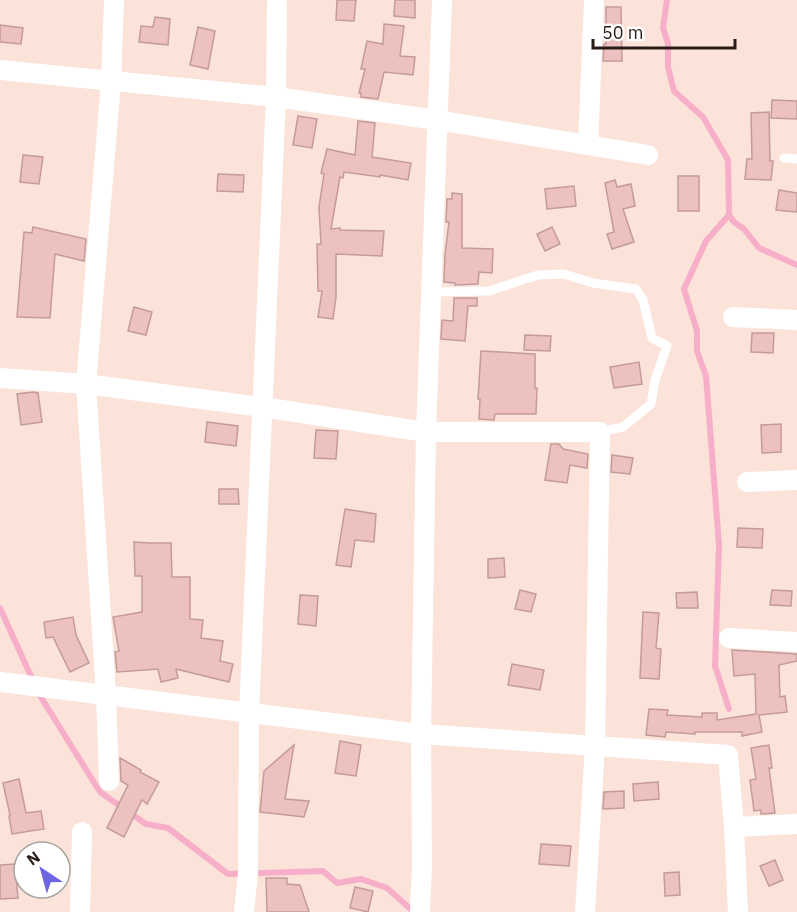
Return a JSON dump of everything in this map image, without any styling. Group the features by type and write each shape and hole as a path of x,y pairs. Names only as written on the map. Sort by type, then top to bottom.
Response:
{"street":[{"path":"109,781 106,695 86,384 111,82 114,0"},
{"path":"244,912 248,873 249,712 276,97 277,0"},
{"path":"420,912 426,432 442,0"},
{"path":"588,145 594,0"},
{"path":"0,70 276,97 437,120 648,155"},
{"path":"733,317 797,320"},
{"path":"0,378 86,384 262,407 426,432 600,432 595,746 585,912"},
{"path":"747,482 797,480"},
{"path":"729,638 797,642"},
{"path":"0,682 421,734 728,755 738,912"},
{"path":"734,827 797,824"},
{"path":"80,912 82,832"}],"lane":[{"path":"783,158 797,159"},
{"path":"431,292 489,291 538,275 564,274 593,283 636,289 643,300 652,338 667,346 655,380 651,404 623,427 600,432"}],"building":[{"path":"337,0 356,0 354,21 336,20"},
{"path":"395,0 415,0 415,18 394,16"},
{"path":"606,7 621,7 622,61 603,61 604,44 606,44"},
{"path":"155,17 170,19 168,45 139,42 141,26 153,27"},
{"path":"384,24 404,26 400,56 415,57 413,75 384,72 378,99 361,97 359,93 365,69 361,69 367,41 383,44"},
{"path":"0,25 23,28 21,44 0,42"},
{"path":"198,27 215,31 208,69 190,65"},
{"path":"772,100 797,101 797,119 771,118"},
{"path":"769,112 770,161 773,161 771,180 745,179 747,159 752,159 751,113"},
{"path":"298,116 317,119 312,148 293,145"},
{"path":"358,121 375,123 372,157 411,163 408,180 344,172 343,178 340,177 331,229 384,231 382,256 336,254 336,297 333,319 318,317 322,291 318,291 317,244 321,244 319,207 324,174 321,173 327,149 355,155"},
{"path":"23,155 43,157 39,184 20,182"},
{"path":"218,174 244,175 243,192 217,191"},
{"path":"678,176 699,176 699,211 678,211"},
{"path":"615,180 617,187 631,184 635,206 623,209 634,242 612,249 607,234 614,232 605,183"},
{"path":"574,186 576,206 547,209 545,189"},
{"path":"779,190 797,193 797,212 776,210"},
{"path":"452,193 462,194 462,248 493,249 492,273 479,272 478,284 455,285 455,283 444,282 449,222 446,222 447,199 452,199"},
{"path":"33,227 86,239 84,261 55,254 50,318 17,317 24,232 32,233"},
{"path":"552,227 560,244 545,251 537,234"},
{"path":"454,298 477,298 477,306 468,306 465,341 441,339 442,320 453,321"},
{"path":"134,307 152,312 146,335 128,331"},
{"path":"752,333 774,333 773,353 751,352"},
{"path":"525,335 551,336 550,351 524,350"},
{"path":"481,351 535,354 536,414 495,414 494,420 479,419"},
{"path":"639,362 642,384 614,388 610,367"},
{"path":"38,393 42,422 21,425 17,394"},
{"path":"207,422 238,426 236,446 205,442"},
{"path":"781,424 781,452 762,453 761,425"},
{"path":"316,430 338,431 336,459 314,458"},
{"path":"551,444 559,444 563,449 588,454 587,468 570,465 567,483 545,480"},
{"path":"612,455 633,458 630,474 611,472"},
{"path":"219,489 238,489 239,504 219,504"},
{"path":"345,509 376,514 374,542 355,540 351,567 336,565"},
{"path":"738,528 763,529 762,548 737,547"},
{"path":"134,542 171,543 172,577 190,577 190,619 203,620 201,638 223,641 220,661 233,664 229,682 176,669 178,678 161,682 158,669 117,672 115,652 119,651 113,617 142,612 142,576 135,576"},
{"path":"504,558 505,577 488,578 488,559"},
{"path":"520,590 536,594 531,612 515,609"},
{"path":"772,590 792,591 791,606 770,605"},
{"path":"697,592 698,608 677,608 676,593"},
{"path":"300,595 318,596 316,626 298,624"},
{"path":"643,612 659,613 656,648 661,649 659,679 640,678"},
{"path":"73,617 76,635 89,663 70,672 53,637 46,638 44,622"},
{"path":"732,650 797,654 797,661 779,665 780,697 785,696 787,712 759,715 762,732 742,736 742,732 695,732 695,734 666,732 665,737 646,735 649,709 668,710 667,715 702,717 702,713 717,713 717,720 756,714 755,674 734,676"},
{"path":"512,664 544,670 540,690 508,685"},
{"path":"340,741 361,745 356,776 335,773"},
{"path":"294,745 285,799 309,801 304,817 260,812 264,771"},
{"path":"769,745 772,768 769,768 775,813 761,814 761,810 754,811 750,780 756,779 751,748"},
{"path":"120,758 159,782 147,804 142,800 124,837 107,828 128,785 121,781"},
{"path":"19,779 26,813 41,811 44,829 12,834 3,783"},
{"path":"658,782 659,799 634,801 633,784"},
{"path":"624,791 624,808 603,809 604,792"},
{"path":"541,844 571,846 569,866 539,864"},
{"path":"775,860 783,880 769,886 760,866"},
{"path":"12,864 12,898 0,899 0,865"},
{"path":"679,872 680,895 665,896 664,873"},
{"path":"266,878 287,878 287,884 300,885 309,912 267,912"},
{"path":"355,887 373,891 368,912 350,908"}],"waterway":[{"path":"667,0 663,28 668,43 668,67 674,91 703,117 728,160 729,215 759,248 797,265"},
{"path":"729,215 706,241 684,289 697,331 697,351 706,376 719,545 715,666 729,709"},
{"path":"0,608 39,694 100,792 146,824 168,828 228,874 323,871 337,883 361,879 387,888 414,912"}]}
